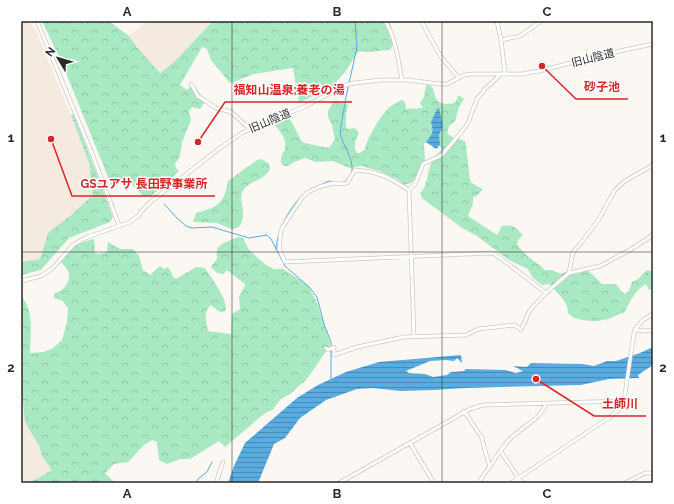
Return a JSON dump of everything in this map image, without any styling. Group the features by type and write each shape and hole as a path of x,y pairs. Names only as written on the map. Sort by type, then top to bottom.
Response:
{"street":[{"path":"37,21 91,151 119,225"},
{"path":"384,21 392,33 402,80"},
{"path":"421,21 441,57 460,78"},
{"path":"414,336 409,190 415,184 423,164 442,155 464,130 477,99 485,89 503,74 501,40 496,21"},
{"path":"501,40 520,36 541,21"},
{"path":"652,44 653,48"},
{"name":"旧山陰道","path":"21,281 41,276 53,268 73,245 85,238 130,222 148,204 196,166 220,148 250,129 304,107 343,86 354,83 402,80 447,84 472,74 522,74 652,44"},
{"path":"191,84 198,96 216,108 231,112 250,129"},
{"path":"569,273 573,252 599,219 614,190 653,165"},
{"path":"409,190 387,177 372,172 355,170 347,182 343,184 333,183 308,192 302,198 281,230 279,249 285,262 491,253 495,254 546,293"},
{"path":"326,348 328,350 334,347 334,355 342,351 371,343 414,336 466,335 478,329 509,325 515,325 521,330 530,310 546,293 569,273 600,266 653,236"},
{"path":"511,483 610,417 623,406 635,329 644,319 653,314"},
{"path":"635,329 641,331 653,330"},
{"path":"339,483 470,408 483,406 624,401"},
{"path":"478,483 509,440 538,417 546,404"},
{"path":"464,411 482,438 490,467"},
{"path":"410,443 434,483"},
{"path":"501,452 522,483"},
{"path":"216,483 223,462"},
{"path":"625,483 644,473 653,473"}],"shaded area":[{"path":"21,21 29,21 37,33 71,115 89,163 93,195 70,216 48,233 40,259 21,262"},
{"path":"148,21 213,21 174,62 160,73 129,36"},
{"path":"21,381 25,422 39,446 42,456 52,470 29,483 23,480 21,482"}],"green space":[{"path":"42,21 109,21 129,36 160,73 174,62 213,21 390,21 393,44 390,50 358,52 345,72 330,89 300,102 293,68 254,74 230,83 211,60 207,49 202,47 180,85 187,90 190,87 195,87 206,101 200,109 192,107 189,111 191,120 182,142 180,156 175,164 179,171 151,196 144,197 127,179 112,187 62,63"},
{"path":"428,84 433,88 435,97 439,102 446,104 455,103 458,96 464,99 459,107 455,121 449,126 447,133 452,137 465,141 471,182 483,189 477,196 473,197 473,204 468,216 497,235 502,226 509,225 516,228 523,235 518,240 517,245 526,255 544,270 552,270 561,274 571,270 578,274 586,269 602,284 616,284 625,294 629,291 632,282 638,279 647,270 653,272 653,289 649,290 646,284 633,297 624,313 609,319 590,321 574,318 568,313 568,309 564,301 549,284 542,285 532,277 528,269 509,260 477,236 462,228 422,198 420,193 426,184 430,166 436,155 442,150 439,144 439,135 443,126 440,117 433,126 433,133 424,144 425,161 411,183 404,185 397,179 379,171 362,166 350,168 332,161 316,162 305,158 288,166 284,166 281,163 281,158 285,148 285,141 280,131 272,123 289,117 304,143 329,148 335,139 332,125 328,117 328,111 334,101 345,102 348,105 346,127 348,129 355,128 359,133 355,145 357,153 360,153 365,149 368,139 375,126 391,106 402,100 405,102 406,109 423,108 420,103 424,97 426,86"},
{"path":"74,114 113,217 110,222 69,238 41,270 21,275 21,262 40,259 48,233 70,216 93,195 89,163 71,115"},
{"path":"262,159 269,164 270,169 262,178 248,185 243,191 241,198 243,217 239,227 232,229 217,223 193,222 196,213 210,209 222,200 228,181 257,160"},
{"path":"238,237 243,238 249,250 266,265 274,269 283,269 308,285 317,303 330,342 329,347 307,379 290,394 281,399 272,410 265,413 225,447 219,441 190,459 180,459 167,464 159,460 157,442 152,440 144,445 128,462 114,464 105,473 115,483 29,483 52,470 42,456 39,446 25,422 21,381 21,296 30,315 30,353 43,352 52,349 62,340 67,322 68,309 63,301 54,298 54,293 57,293 63,289 69,280 68,271 61,262 75,247 94,239 95,253 99,254 107,252 108,242 120,249 133,249 139,256 143,270 150,275 160,266 164,269 168,267 173,277 176,279 196,267 205,268 215,282 224,299 226,310 222,312 218,311 211,305 208,308 206,314 206,324 208,331 231,334 232,314 240,309 239,296 245,284 227,270 223,274 217,273 211,267 217,259 219,247 225,242"}],"water":[{"path":"439,108 443,126 439,135 440,145 436,149 426,142 432,132 431,122 437,109"},
{"path":"653,347 653,365 638,375 639,378 609,379 581,385 401,391 373,388 357,389 326,400 300,418 285,438 274,444 258,483 228,483 245,443 297,398 318,385 346,372 379,362 461,355 462,363 457,358 454,361 430,361 406,371 409,373 425,374 433,377 447,375 451,372 464,371 466,369 505,370 516,373 523,371 513,366 527,367 531,363 582,364 594,366 607,361 616,361"}],"waterway":[{"path":"352,172 350,156 340,132 357,47 355,21"},
{"path":"309,190 329,181 342,183 347,180"},
{"path":"276,249 279,234 285,219 294,205 304,194"},
{"path":"164,204 186,226 192,228 212,227 249,238 267,235 271,239 285,266 310,288 317,297 324,324 331,342 331,347"},
{"path":"331,350 331,379"},
{"path":"196,483 198,479 207,472 212,462"}],"place":[{"name":"砂子池","path":"542,66"},
{"name":"GSユアサ 長田野事業所","path":"51,139"},
{"name":"福知山温泉;養老の湯","path":"198,142"},
{"name":"土師川","path":"536,379"}]}
